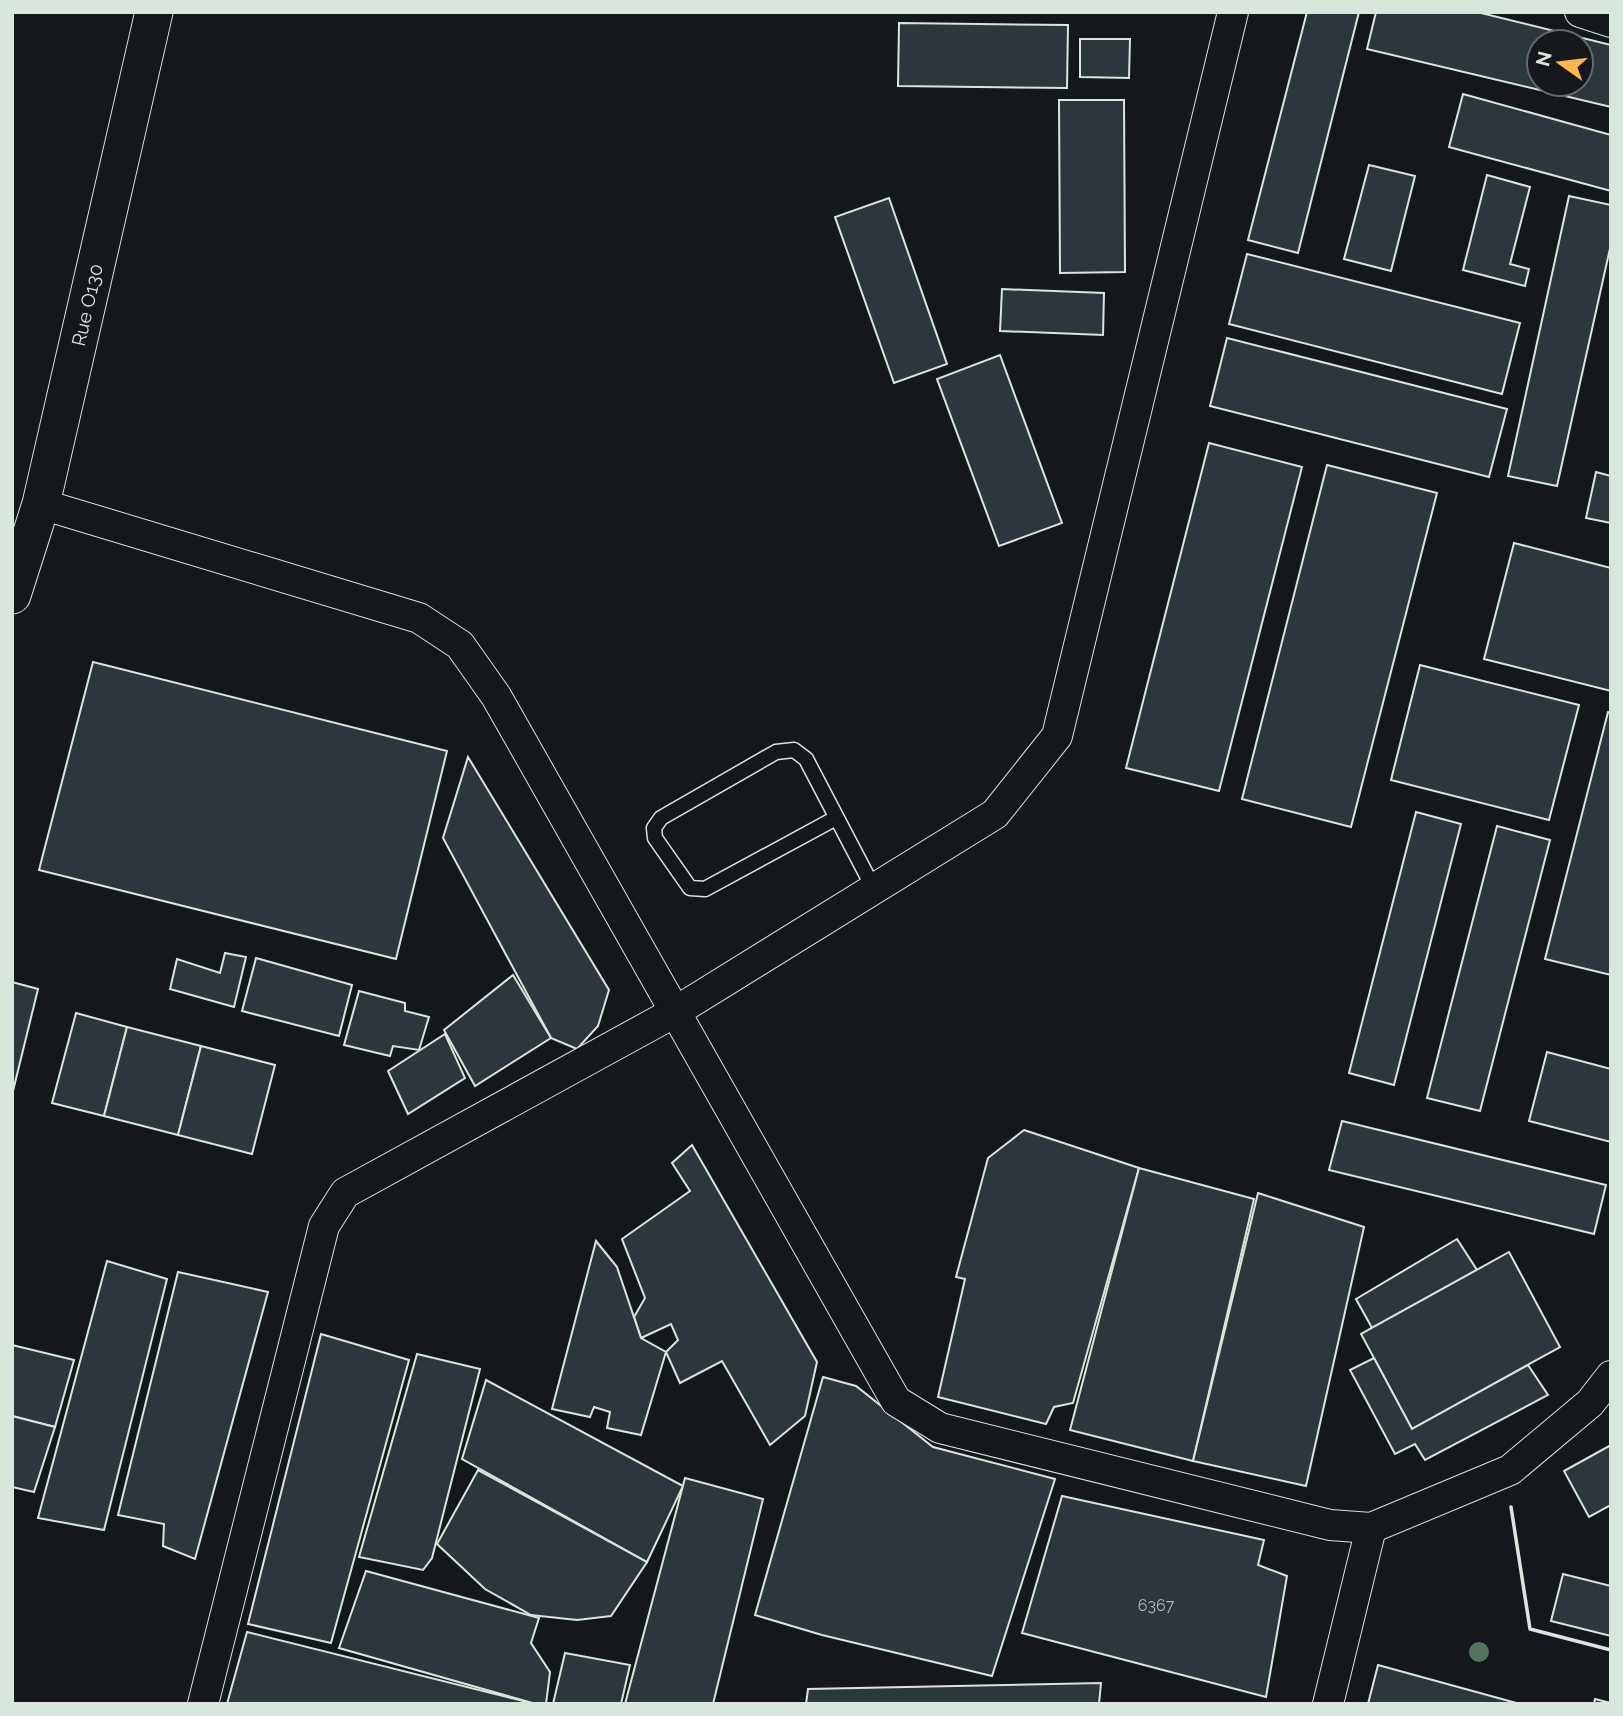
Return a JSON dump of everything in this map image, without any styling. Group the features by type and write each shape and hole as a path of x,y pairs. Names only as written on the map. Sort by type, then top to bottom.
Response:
{"street":[{"name":"Rue O130","path":"12,595 41,504 154,12"},
{"path":"202,1704 324,1226 345,1193 675,1012 995,814 1058,736 1233,12"},
{"path":"1580,12 1611,22"},
{"path":"41,504 419,618 460,645 496,696 896,1401 940,1428 1330,1525 1371,1528 1510,1469 1590,1403 1611,1376"},
{"path":"1328,1704 1371,1528"}],"lane":[{"path":"836,818 705,889 690,888 655,838 654,828 661,818 776,752 794,750 807,760 874,888"}],"building":[{"path":"1307,12 1359,12 1298,253 1248,240"},
{"path":"1376,12 1477,12 1542,28 1525,28 1525,87 1367,49"},
{"path":"899,23 1068,25 1067,88 898,86"},
{"path":"1080,39 1130,39 1129,78 1080,77"},
{"path":"1595,41 1611,45 1611,107 1573,98 1595,98"},
{"path":"1463,94 1611,135 1611,191 1449,147"},
{"path":"1059,100 1124,100 1125,272 1060,273"},
{"path":"1369,165 1415,176 1391,271 1344,259"},
{"path":"1487,175 1530,187 1510,264 1529,269 1525,286 1463,270"},
{"path":"1569,196 1611,205 1611,244 1557,486 1508,476"},
{"path":"889,198 947,364 894,383 835,217"},
{"path":"1247,254 1520,323 1502,394 1229,324"},
{"path":"1002,289 1104,293 1103,335 1000,331"},
{"path":"1227,338 1507,409 1489,477 1210,406"},
{"path":"1000,355 1062,523 999,546 937,379"},
{"path":"1209,443 1302,467 1219,791 1126,768"},
{"path":"1327,465 1437,493 1351,827 1242,799"},
{"path":"1596,472 1611,476 1611,523 1586,518"},
{"path":"1514,543 1611,568 1611,691 1484,659"},
{"path":"93,662 447,751 396,959 39,870"},
{"path":"1420,665 1579,705 1549,820 1391,780"},
{"path":"1608,712 1611,713 1611,975 1545,959"},
{"path":"468,757 609,990 598,1026 577,1049 551,1038 443,838"},
{"path":"1416,812 1461,824 1394,1085 1349,1073"},
{"path":"1497,826 1550,840 1480,1111 1427,1098"},
{"path":"225,953 246,957 234,1007 170,989 177,959 220,973"},
{"path":"256,958 352,985 339,1036 242,1011"},
{"path":"513,975 551,1038 475,1086 444,1030"},
{"path":"12,982 38,989 12,1095"},
{"path":"359,991 405,1003 405,1011 429,1017 419,1050 393,1046 390,1056 344,1045"},
{"path":"76,1013 127,1027 104,1116 52,1103"},
{"path":"127,1027 201,1046 178,1135 104,1116"},
{"path":"445,1034 465,1078 408,1114 388,1071"},
{"path":"201,1046 275,1065 252,1154 178,1135"},
{"path":"1547,1052 1611,1069 1611,1142 1529,1121"},
{"path":"1342,1121 1606,1185 1594,1234 1329,1170"},
{"path":"1024,1130 1139,1168 1073,1403 1054,1407 1046,1424 938,1397 965,1279 956,1277 988,1158"},
{"path":"692,1145 817,1362 805,1416 770,1445 722,1361 680,1383 666,1352 678,1340 671,1324 641,1338 634,1317 645,1298 622,1239 690,1191 672,1163"},
{"path":"1139,1168 1254,1199 1193,1461 1070,1430"},
{"path":"1258,1193 1364,1227 1306,1486 1193,1461"},
{"path":"1457,1239 1477,1270 1372,1328 1356,1299"},
{"path":"596,1241 617,1267 641,1338 666,1352 641,1435 607,1428 610,1412 594,1407 590,1417 552,1409"},
{"path":"1509,1252 1560,1347 1412,1429 1361,1334"},
{"path":"107,1261 167,1279 104,1530 38,1518"},
{"path":"178,1272 268,1292 195,1559 163,1546 164,1524 118,1515"},
{"path":"321,1334 409,1360 331,1643 248,1624"},
{"path":"12,1345 74,1360 55,1427 12,1416"},
{"path":"417,1354 480,1369 432,1558 423,1570 359,1557"},
{"path":"1374,1358 1412,1429 1528,1365 1548,1395 1425,1460 1415,1444 1395,1454 1350,1370"},
{"path":"823,1377 856,1386 933,1447 1055,1479 992,1676 822,1635 755,1615"},
{"path":"486,1380 683,1486 647,1562 462,1459"},
{"path":"12,1416 55,1427 34,1492 12,1487"},
{"path":"1611,1445 1611,1505 1589,1517 1564,1471"},
{"path":"478,1470 647,1562 611,1616 577,1620 531,1615 485,1589 437,1544"},
{"path":"685,1478 763,1499 713,1704 625,1704"},
{"path":"1062,1496 1264,1540 1258,1565 1287,1576 1266,1697 1022,1633"},
{"path":"366,1571 539,1618 531,1643 550,1672 546,1704 536,1704 339,1648"},
{"path":"1563,1574 1611,1586 1611,1636 1551,1621"},
{"path":"247,1632 535,1704 227,1704"},
{"path":"565,1653 630,1665 621,1704 553,1704"},
{"path":"1378,1665 1520,1704 1368,1704"},
{"path":"1101,1683 1099,1704 806,1704 808,1689"},
{"path":"1595,1699 1611,1703 1611,1704 1594,1704"}],"wall":[{"path":"1511,1507 1530,1629 1611,1650"}]}
